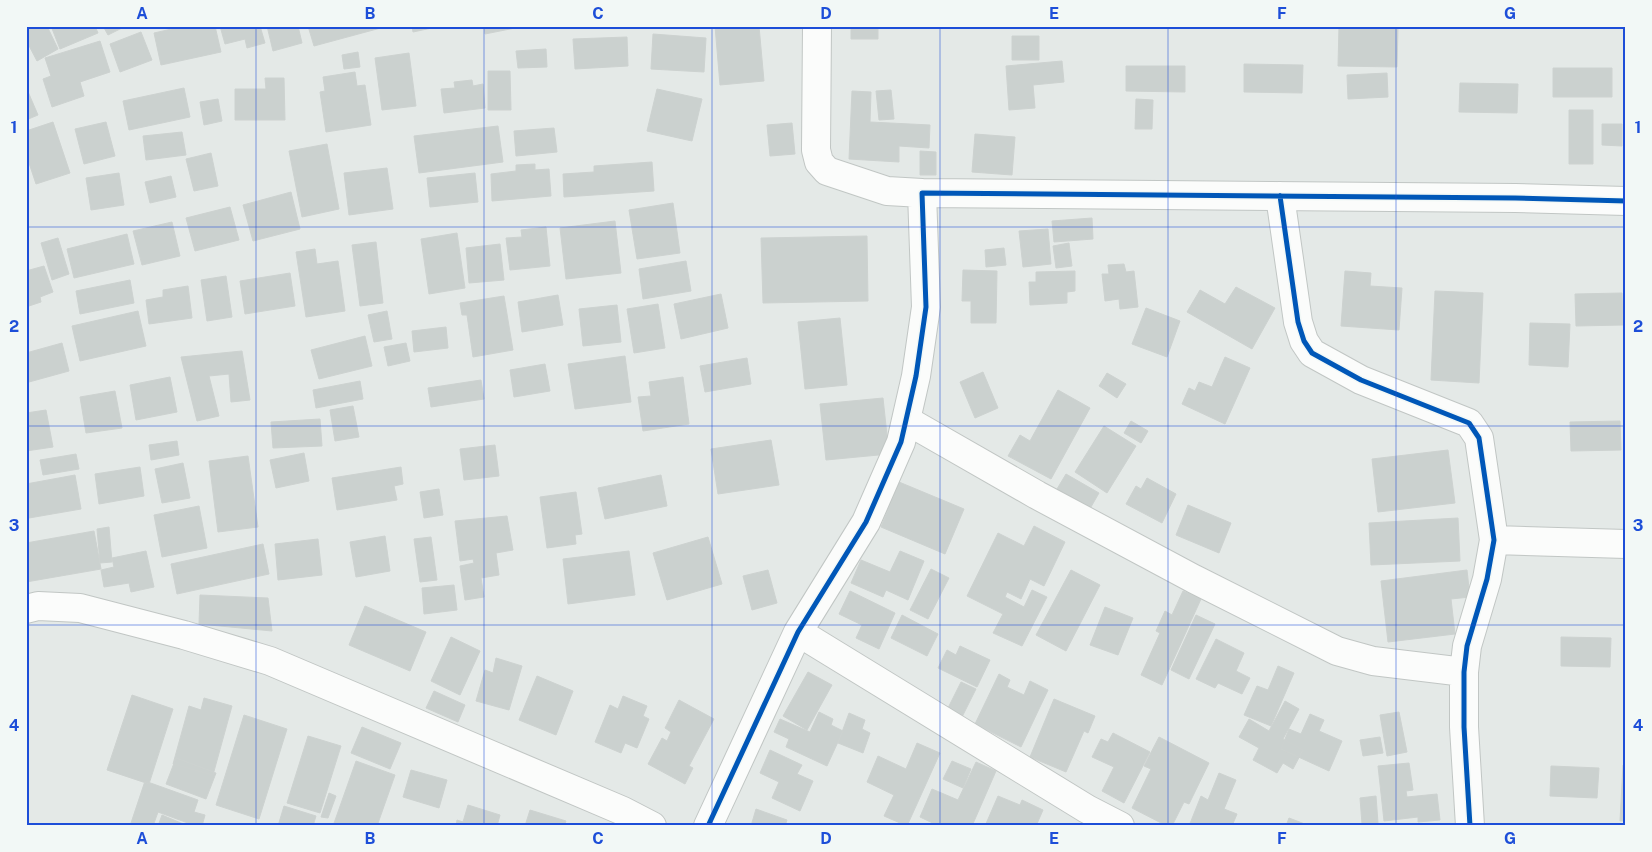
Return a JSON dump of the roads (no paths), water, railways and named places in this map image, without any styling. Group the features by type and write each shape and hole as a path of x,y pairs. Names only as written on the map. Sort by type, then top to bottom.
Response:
{"street":[{"path":"817,26 816,150 819,162 827,171 887,190 922,194 1280,196 1626,201"},
{"path":"708,826 798,632 866,522 901,442 916,376 926,307 922,194"},
{"path":"1280,196 1298,322 1304,341 1312,353 1361,380 1469,424 1479,438 1494,540 1487,579 1467,646 1464,672 1464,727 1470,826"},
{"path":"906,420 1089,523 1194,579 1338,651 1373,661 1464,672"},
{"path":"1494,540 1626,544"},
{"path":"26,609 38,606 80,608 184,635 270,661 623,811 652,826"},
{"path":"798,632 1087,809 1120,826"}]}
